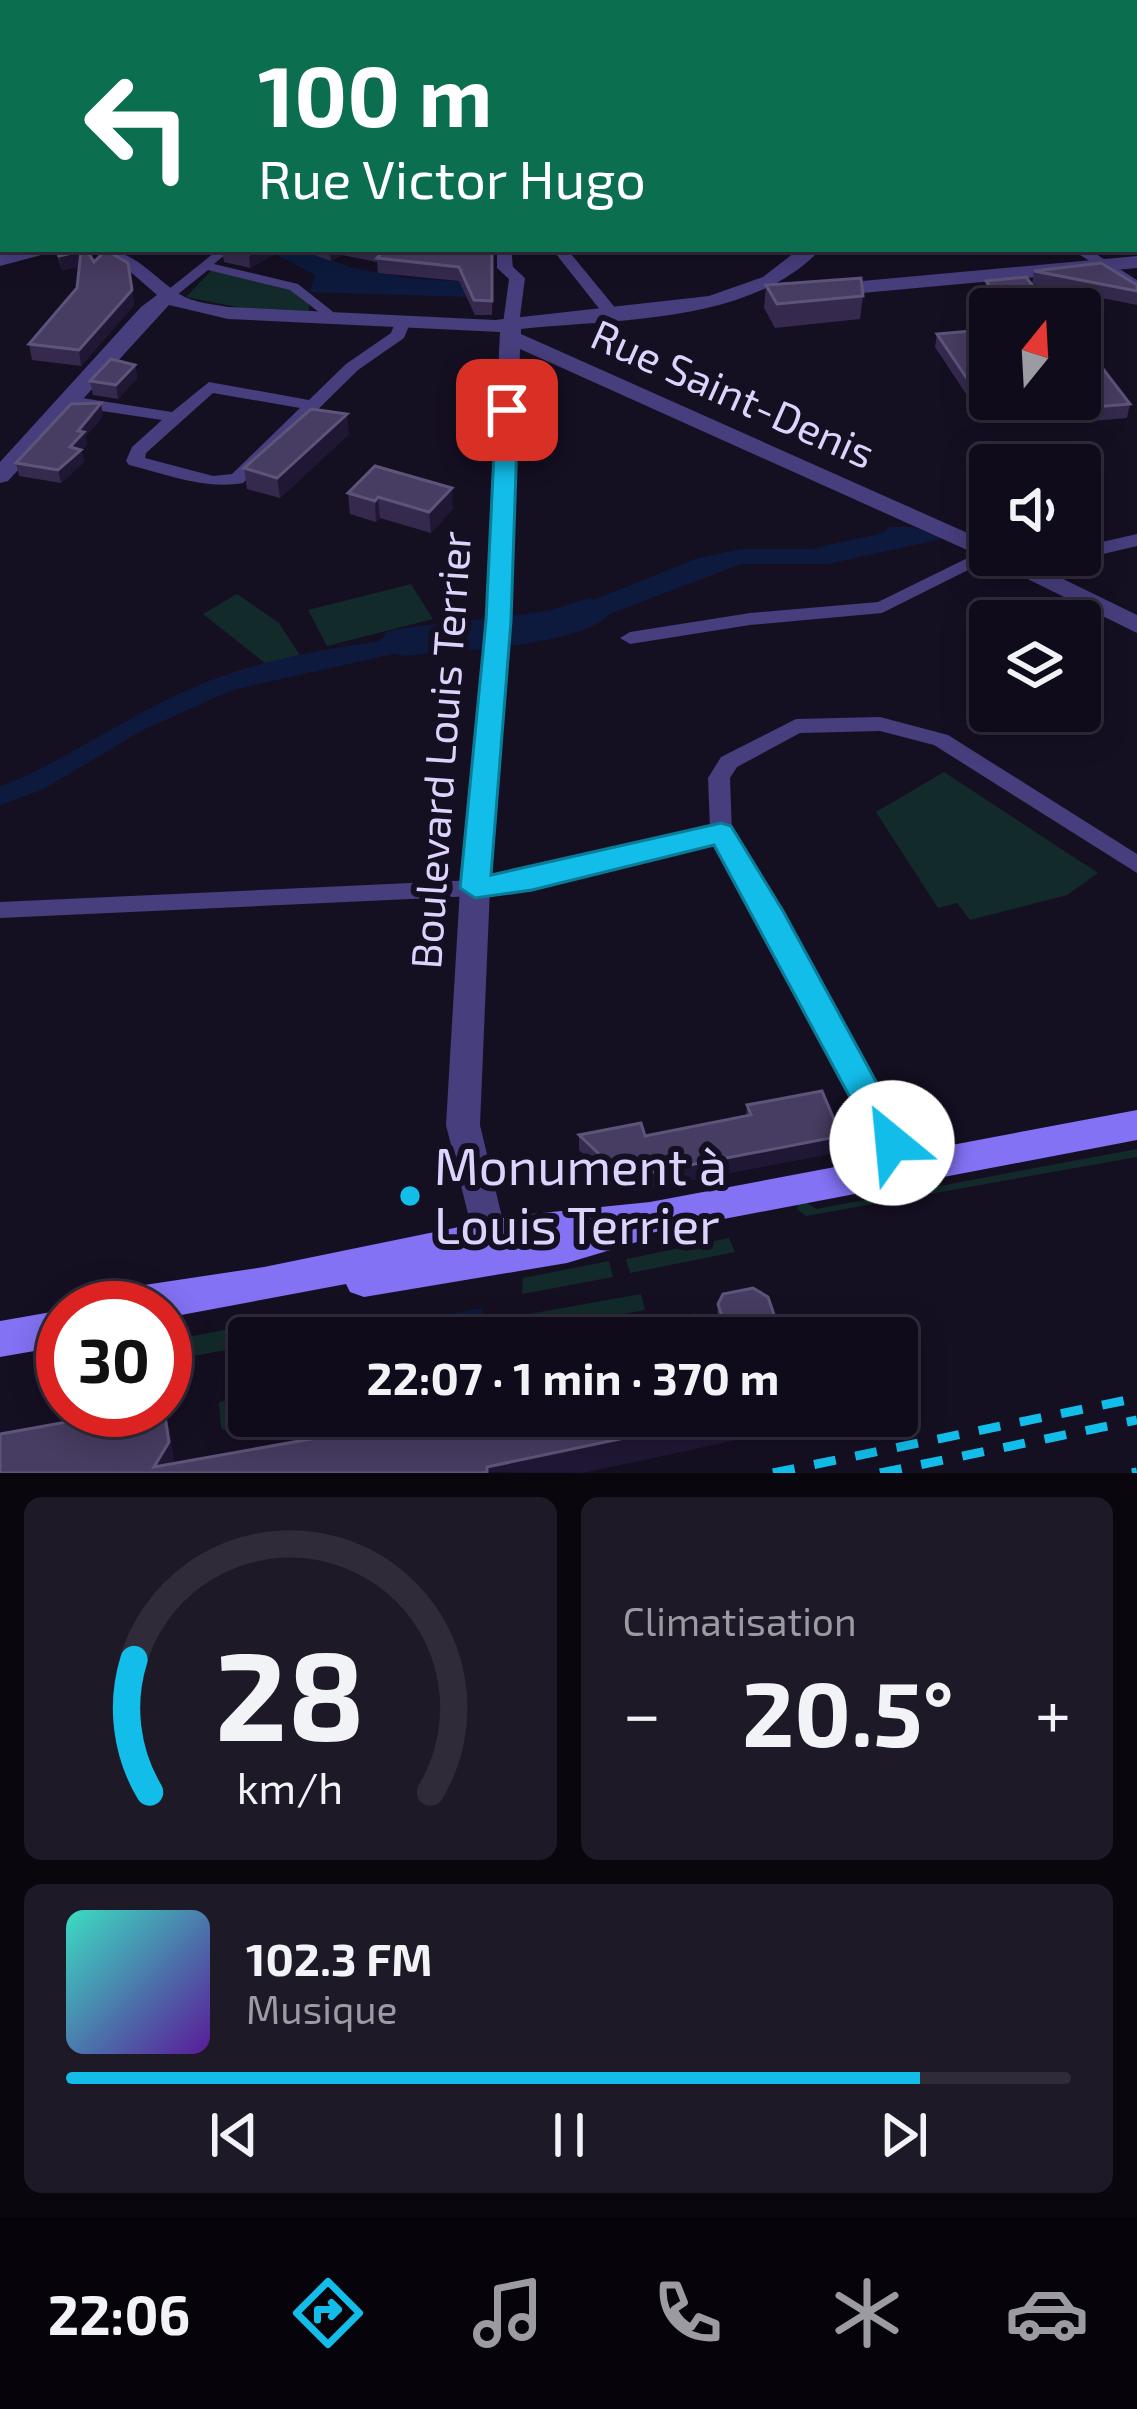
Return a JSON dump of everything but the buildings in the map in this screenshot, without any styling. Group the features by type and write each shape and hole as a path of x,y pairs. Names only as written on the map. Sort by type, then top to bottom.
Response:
{"main road":[{"path":"192,1295 491,1246 591,1240 650,1219 1137,1125"},
{"path":"192,1306 491,1246"},
{"path":"0,1326 36,1320"},
{"path":"0,1339 36,1333"}],"street":[{"path":"0,260 39,252"},
{"path":"107,252 133,264 168,296 248,316 510,330 712,302 1137,262"},
{"path":"0,476 148,310 223,252"},
{"name":"Boulevard Louis Terrier","path":"491,1246 463,1125 475,888 499,613 510,330 518,278 505,268 505,252"},
{"path":"561,252 611,313"},
{"path":"712,302 770,281 807,252"},
{"path":"1082,252 1137,286"},
{"path":"207,266 294,287 336,320"},
{"path":"310,405 215,386 201,391 173,417 138,452 135,461 226,482 245,472 359,361 398,335 403,321"},
{"name":"Rue Saint-Denis","path":"510,330 969,543"},
{"path":"69,401 173,417"},
{"path":"1101,548 1137,539"},
{"path":"630,638 882,607 969,564"},
{"path":"1040,576 1137,626"},
{"path":"904,1169 824,1013 721,833 719,778 743,751 796,726 880,724 941,740 1137,865"},
{"path":"0,910 475,888 532,880 721,833"}],"green space":[{"path":"212,270 298,292 309,300 309,311 247,309 186,297"},
{"path":"411,584 433,619 327,646 308,610"},
{"path":"237,594 279,623 301,657 265,663 203,614"},
{"path":"944,772 1098,873 1067,895 970,920 957,903 938,908 876,812"},
{"path":"1137,1149 1137,1157 806,1216 797,1209 798,1203 816,1209"},
{"path":"729,1238 735,1252 630,1273 626,1259"},
{"path":"609,1261 613,1277 522,1294 523,1278"},
{"path":"641,1294 645,1310 608,1317 523,1315"},
{"path":"228,1329 228,1350 192,1356 192,1336"},
{"path":"228,1400 228,1432 221,1428 219,1402"}],"water":[{"path":"272,252 312,252 349,267 408,278 470,282 469,297 310,292 315,275"},
{"path":"889,527 914,527 942,539 828,564 741,564 573,628 523,642 526,614 581,605 695,559 741,549 810,549 883,533"},
{"path":"468,627 466,638 232,690 143,730 42,790 0,805 0,787 214,679 308,653"},
{"path":"482,1308 484,1317 431,1317"}],"waterway":[{"path":"403,642 550,625 589,612"}],"railway":[{"path":"773,1473 1137,1398"},
{"path":"880,1473 1137,1420"},
{"path":"1132,1473 1137,1472"}],"place":[{"name":"Monument à Louis Terrier","path":"410,1196"}],"route":[{"path":"507,410 499,621 475,888 532,880 721,833 892,1143"}]}
